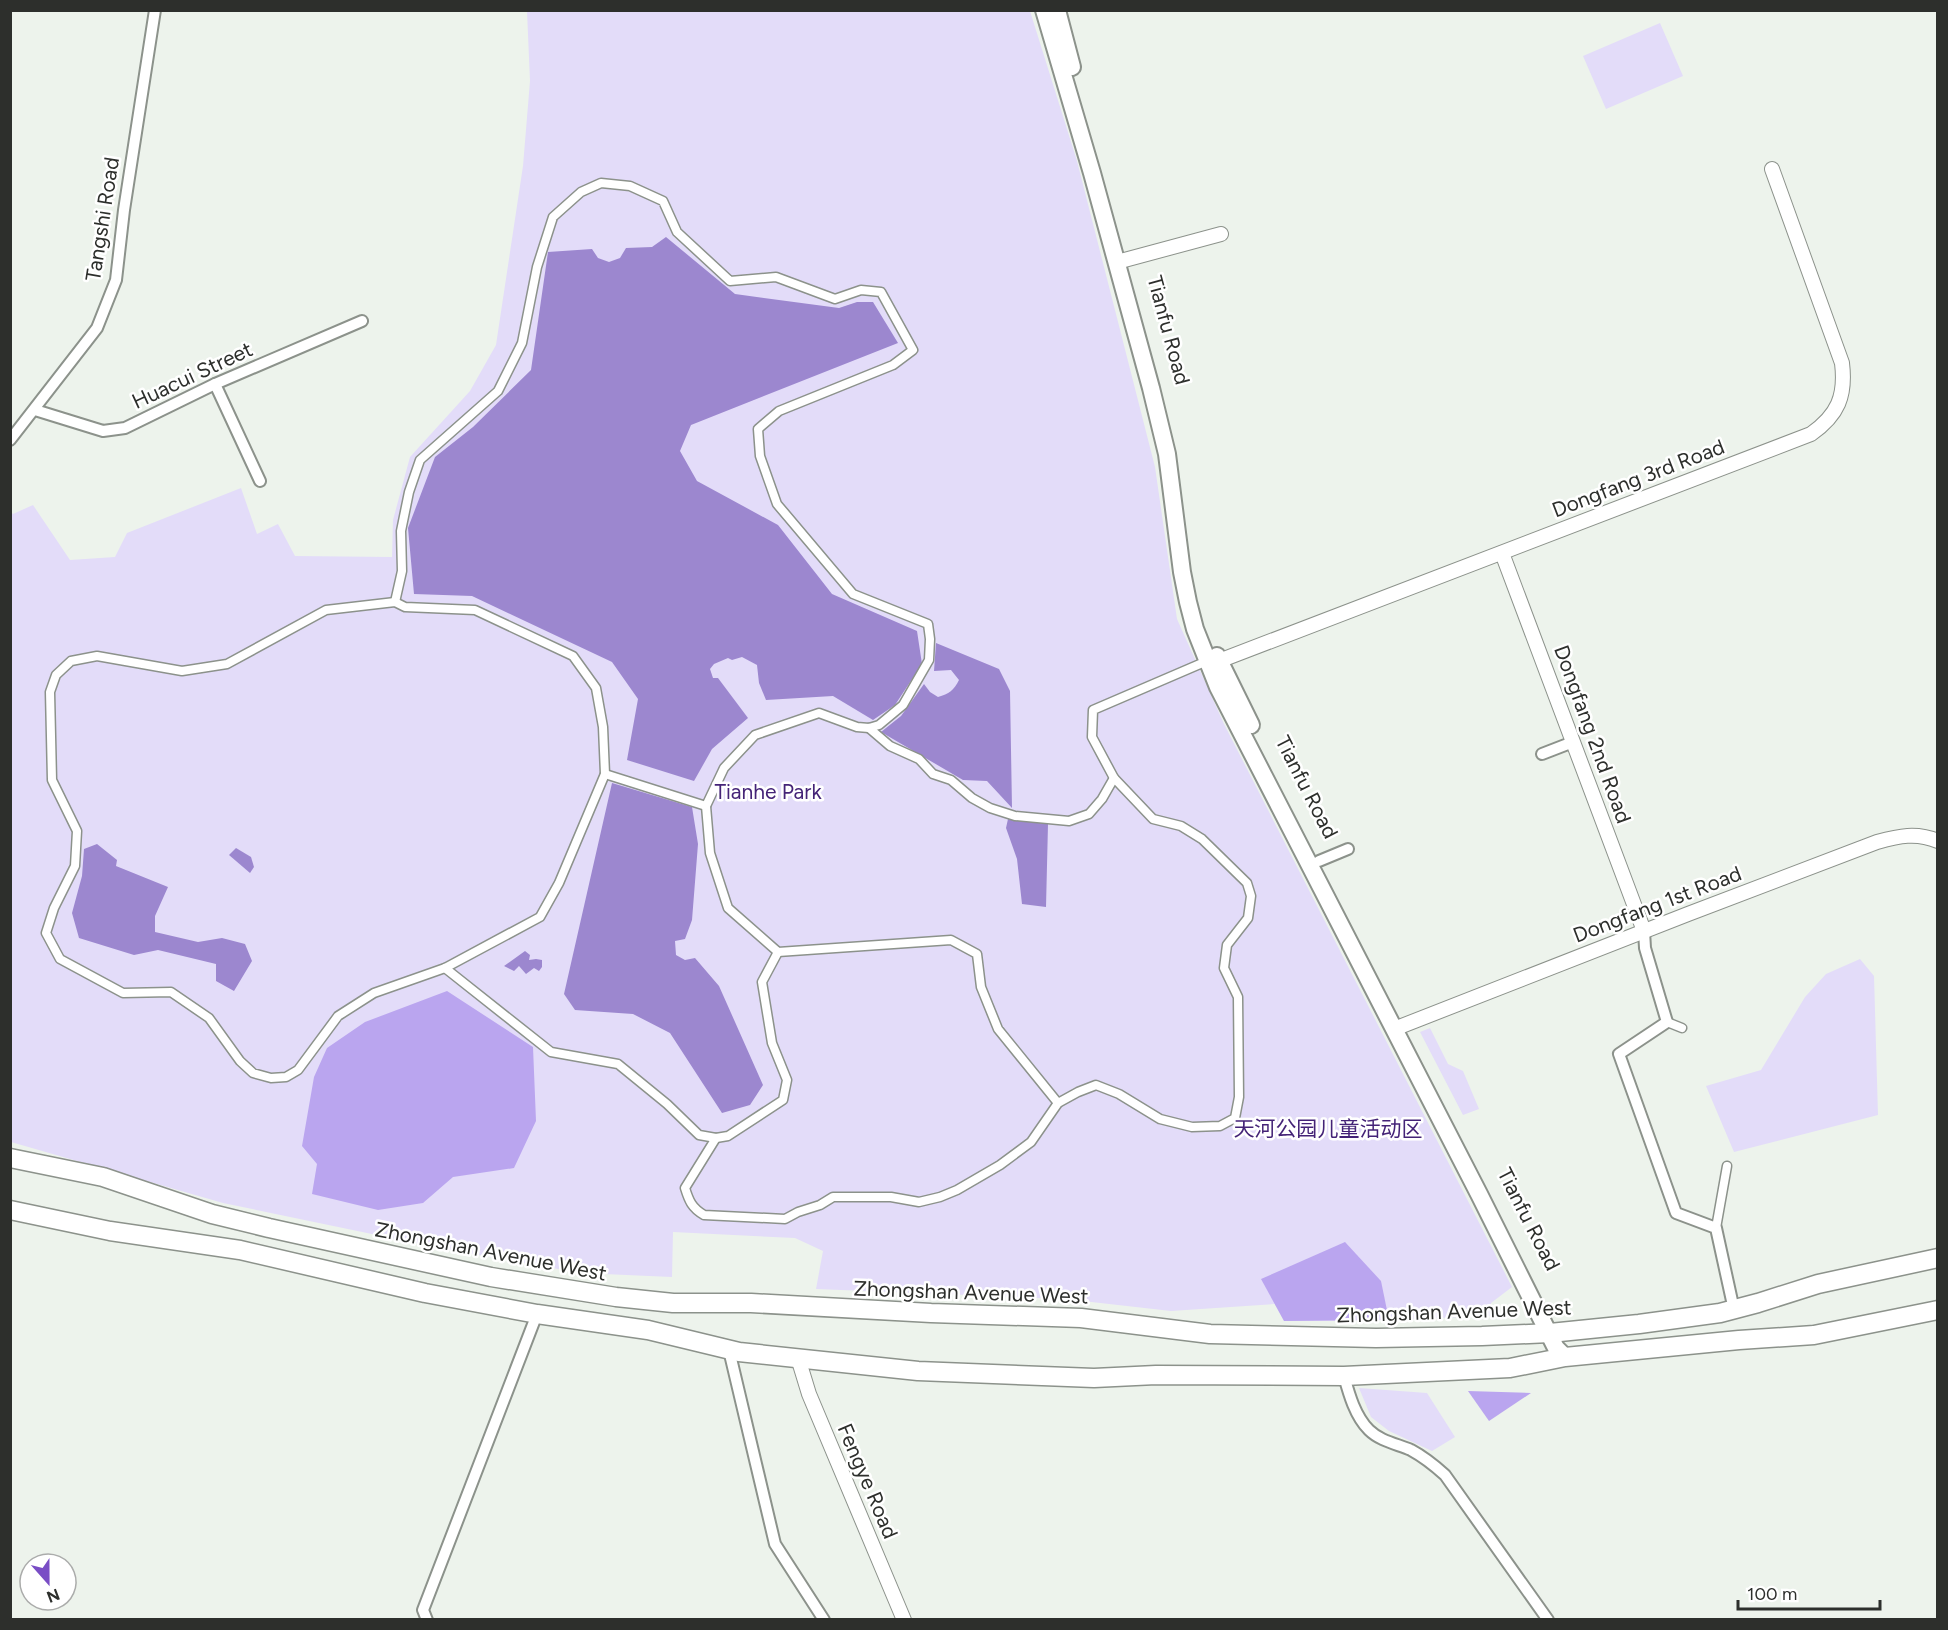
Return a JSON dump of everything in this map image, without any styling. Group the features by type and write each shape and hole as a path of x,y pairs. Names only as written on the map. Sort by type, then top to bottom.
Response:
{"highway":[{"name":"Zhongshan Avenue West","path":"10,1158 103,1177 232,1219 434,1266 544,1286 654,1302 751,1302 931,1313 1081,1318 1186,1332 1376,1338 1555,1333 1687,1319 1734,1310 1818,1284 1938,1258"},
{"path":"10,1210 110,1231 240,1250 425,1293 537,1314 648,1330 729,1350 918,1371 1083,1377 1344,1376 1510,1368 1565,1357 1814,1335 1938,1310"}],"main road":[{"name":"Tianfu Road","path":"1044,10 1121,261"},
{"name":"Tianfu Road","path":"1057,10 1163,435 1185,588 1193,622 1211,662 1319,861 1399,1027"},
{"name":"Tianfu Road","path":"1211,662 1218,687 1399,1027 1555,1333 1567,1347 1565,1357"}],"street":[{"name":"Tangshi Road","path":"10,440 97,328 116,280 124,210 155,10"},
{"name":"Dongfang 3rd Road","path":"1211,662 1811,434 1826,423 1840,404 1845,382 1842,363 1772,169"},
{"path":"395,602 402,571 400,531 409,492 420,460 498,391 522,343 537,267 554,217 581,192 601,183 630,186 663,201 676,232 730,281 776,278 835,299 861,290 881,292 913,350 893,365 779,411 758,429 760,456 777,504 853,594 928,624 929,660 903,705 879,725 869,728 857,727 819,713 755,735 724,768 706,806 710,853 729,908 778,952 951,940 977,954 981,987 998,1029 1058,1103"},
{"path":"1121,261 1221,234"},
{"name":"Huacui Street","path":"34,410 103,431 125,428 215,384 362,321"},
{"path":"215,384 260,481"},
{"name":"Dongfang 2nd Road","path":"1502,553 1644,931"},
{"path":"395,602 405,607 475,610 573,656 596,688 603,727 605,774 559,883 540,917 445,968 374,993 338,1016 298,1070 286,1077 271,1078 253,1073 240,1061 209,1018 171,992 123,993 60,959 46,933 54,908 75,866 76,831 52,780 50,692 56,675 71,661 98,656 182,671 226,664 326,610 395,602"},
{"path":"716,1138 685,1188 688,1200 695,1210 704,1215 785,1219 820,1205 833,1197 891,1197 918,1202 957,1190 1000,1165 1031,1142 1058,1103 1078,1092 1096,1086 1119,1094 1160,1119 1192,1127 1220,1126 1235,1118 1239,1097 1238,997 1224,968 1227,945 1248,918 1251,896 1247,883 1202,839 1181,826 1153,819 1114,778 1092,737 1093,710 1211,662"},
{"path":"869,728 890,746 919,759 933,774 951,780 972,798 990,808 1015,816 1069,820 1089,814 1102,799 1114,778"},
{"path":"1542,754 1573,742"},
{"path":"605,774 706,806"},
{"name":"Dongfang 1st Road","path":"1399,1027 1877,842 1905,835 1920,835 1938,841"},
{"path":"1319,861 1348,849"},
{"path":"1644,931 1645,948 1666,1022"},
{"path":"445,968 551,1052 618,1064 667,1104 699,1136 716,1138 728,1136 783,1100 787,1080 772,1043 762,982 778,952"},
{"path":"1666,1022 1682,1028"},
{"path":"1666,1022 1619,1054 1676,1212 1716,1230"},
{"path":"1727,1166 1716,1230 1734,1310"},
{"path":"427,1620 423,1610 537,1314"},
{"path":"729,1350 775,1544 824,1620"},
{"name":"Fengye Road","path":"798,1358 809,1394 904,1620"},
{"path":"1344,1376 1362,1423 1378,1437 1430,1461 1445,1475 1548,1620"}],"green space":[{"name":"Tianhe Park","path":"527,11 1030,11 1077,161 1155,467 1177,619 1224,724 1512,1287 1491,1303 1491,1316 1284,1321 1275,1304 1171,1311 1065,1299 816,1289 823,1251 795,1238 673,1232 672,1277 581,1273 444,1249 223,1203 11,1142 10,511 13,514 33,505 70,560 115,557 127,533 241,488 257,534 278,524 295,556 392,557 393,520 410,457 470,391 496,345 523,166 530,81"},
{"path":"1660,23 1683,76 1606,109 1583,56"},
{"path":"1860,959 1874,976 1878,1115 1734,1152 1706,1086 1761,1070 1805,997 1826,974"},
{"path":"1430,1028 1448,1064 1463,1071 1479,1109 1463,1115 1420,1032"},
{"path":"1359,1388 1427,1393 1455,1437 1432,1451 1389,1431 1371,1417"}],"shaded area":[{"path":"666,237 735,294 839,308 857,302 873,302 898,343 691,425 680,451 697,481 778,525 832,594 917,631 922,664 895,705 873,720 833,696 766,700 759,683 757,665 742,657 732,660 728,658 714,664 710,669 713,678 718,678 748,718 712,749 694,781 627,760 638,699 612,662 472,596 414,594 408,528 435,457 473,427 531,370 548,252 592,249 598,258 609,262 620,258 626,248 652,247"},
{"path":"936,643 999,669 1010,691 1012,808 987,781 963,780 881,732 901,716 924,684 938,697 951,691 959,680 951,670 934,671"},
{"path":"612,783 692,807 698,844 692,920 685,939 675,941 676,955 685,960 695,958 719,986 763,1085 750,1105 722,1113 670,1033 633,1014 575,1010 564,994"},
{"path":"1008,819 1048,824 1046,907 1022,904 1017,859 1006,828"},
{"path":"97,844 117,860 116,866 168,887 155,916 155,932 198,942 222,938 245,944 252,961 234,991 216,981 216,964 158,950 134,955 79,938 72,913 82,876 84,849"},
{"path":"236,848 251,857 254,867 250,873 229,855"},
{"path":"525,951 530,955 529,960 542,960 542,967 539,971 534,968 526,974 519,966 514,971 504,966"},
{"path":"447,991 533,1047 536,1121 514,1168 453,1177 423,1203 378,1210 312,1194 317,1164 302,1146 314,1077 327,1048 365,1022"},
{"path":"1345,1242 1381,1281 1389,1320 1284,1321 1261,1279"},
{"path":"1468,1391 1531,1393 1489,1421"}],"park label":[{"name":"天河公园儿童活动区","path":"1328,1128"}]}
